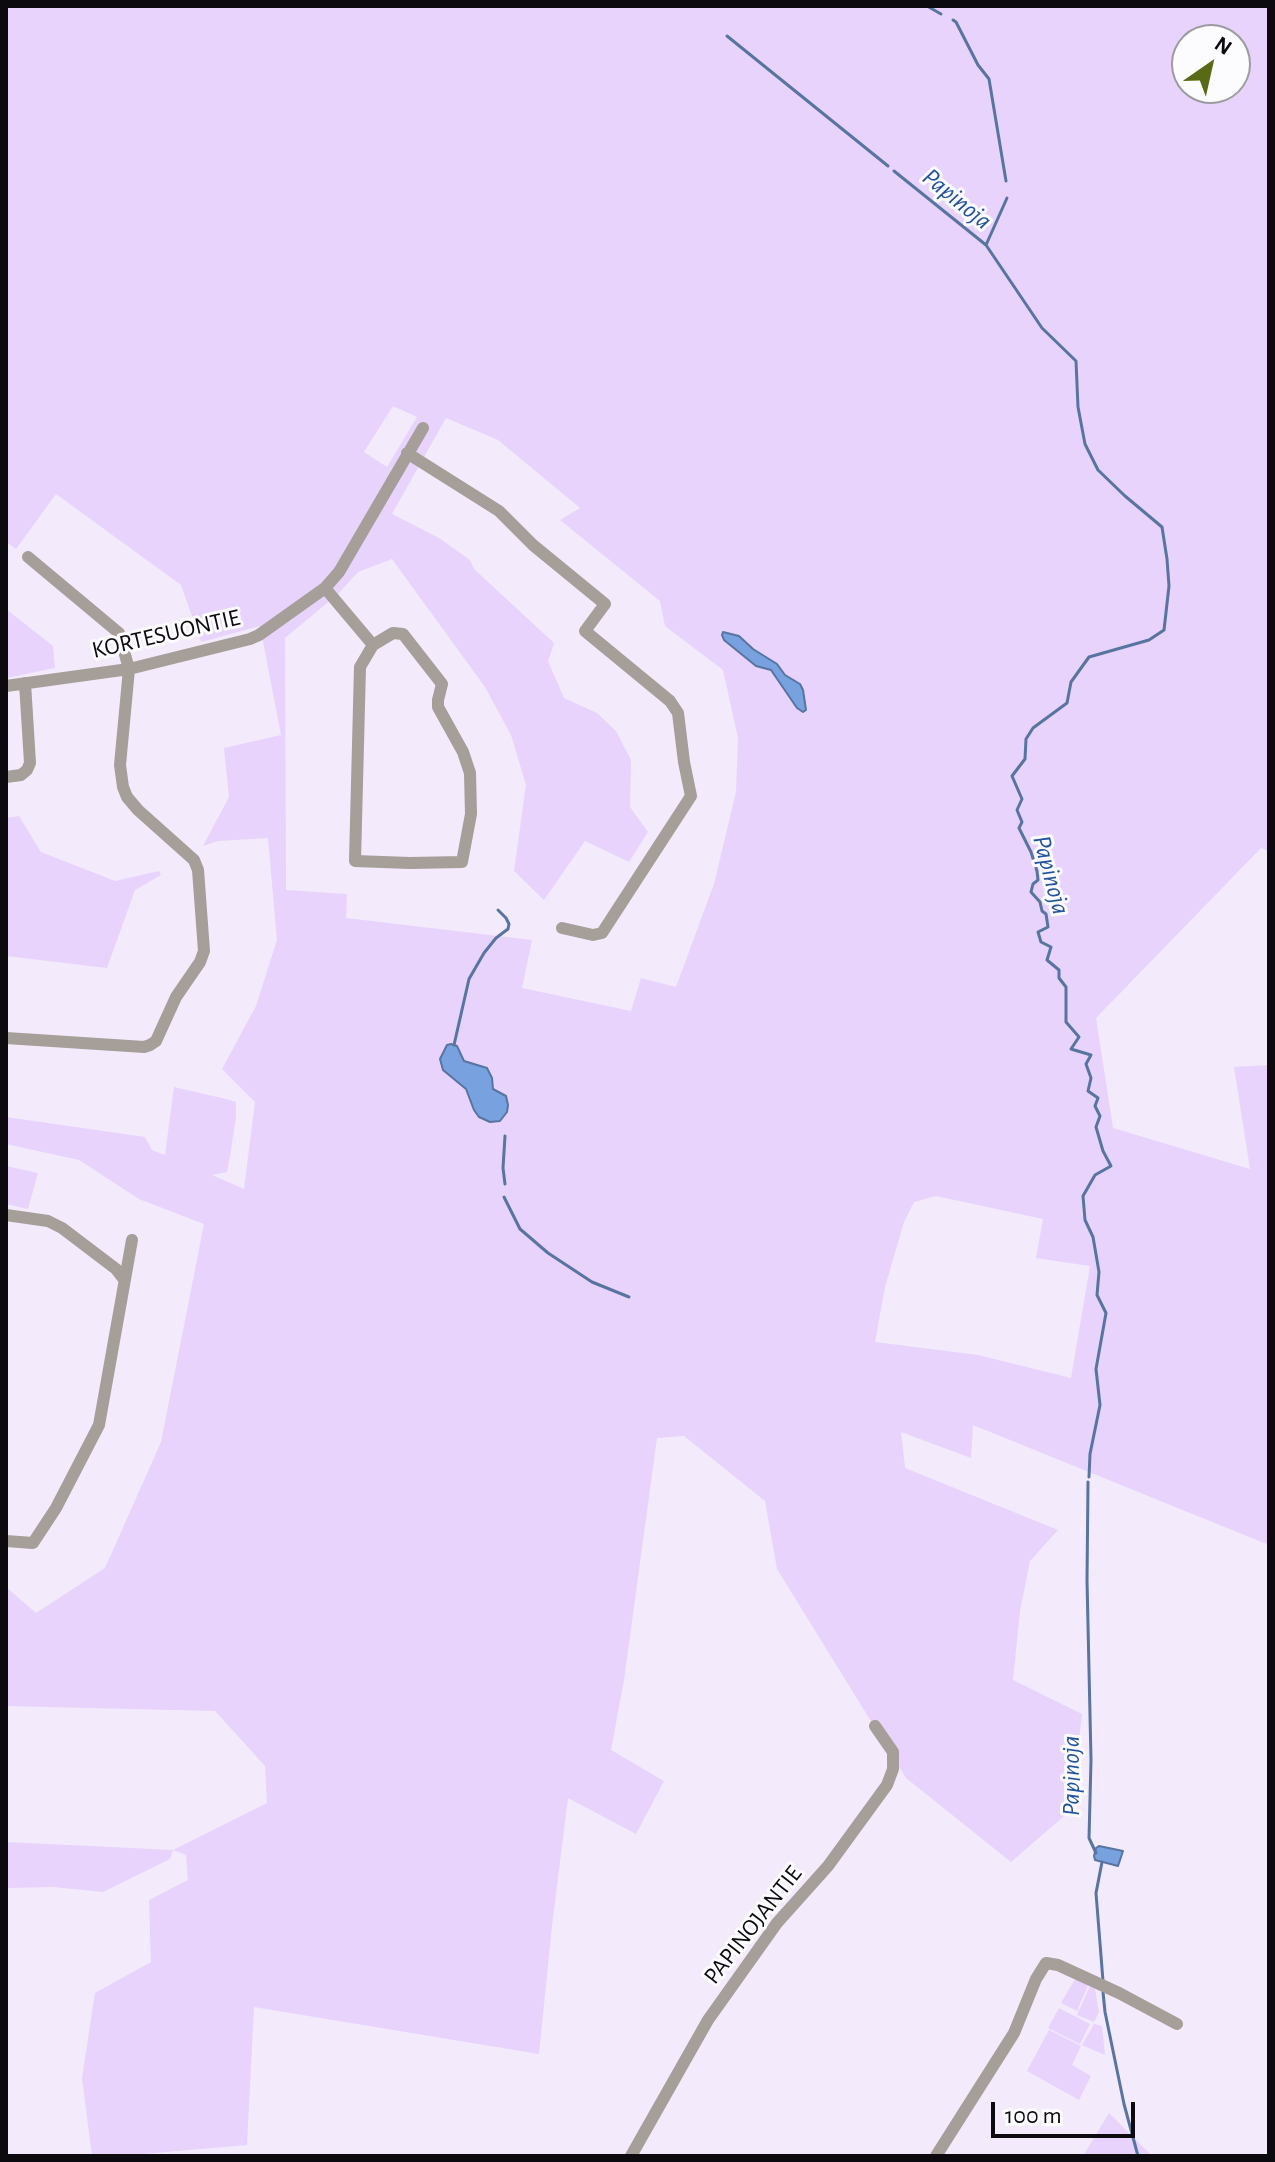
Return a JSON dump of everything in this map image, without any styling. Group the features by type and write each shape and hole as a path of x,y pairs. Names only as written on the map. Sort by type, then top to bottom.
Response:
{"street":[{"name":"KORTESUONTIE","path":"6,686 129,669 250,639 325,588 339,572 423,428"},
{"path":"407,453 499,511 533,545 605,604 585,631 670,701 678,713 691,796 602,933 593,935 562,928"},
{"path":"6,1038 92,1045 150,1045 156,1041 176,997 203,957 204,940 198,870 194,860 138,810 123,787 120,765 129,669 119,633 28,557"},
{"path":"325,588 373,645"},
{"path":"393,633 403,634 442,684 438,707 463,752 470,773 471,814 462,862 355,861 360,667 373,645 393,633"},
{"path":"6,777 21,775 30,763 25,683"},
{"path":"6,1215 48,1221 62,1228 116,1269 123,1278"},
{"path":"6,1541 33,1543 56,1508 99,1425 132,1240"},
{"name":"PAPINOJANTIE","path":"631,2156 708,2020 777,1923 828,1866 887,1785 893,1769 893,1752 875,1726"},
{"path":"936,2156 1014,2033 1036,1979 1046,1963 1058,1965 1177,2024"}],"shaded area":[{"path":"6,6 1269,6 1269,851 1261,848 1096,1018 1113,1128 1250,1169 1234,1067 1269,1065 1269,1545 973,1425 971,1458 901,1432 905,1468 1058,1530 1030,1561 1020,1611 1013,1680 1082,1714 1071,1810 1011,1862 906,1778 777,1569 765,1501 684,1436 657,1438 624,1680 611,1750 664,1781 636,1834 568,1798 539,2054 254,2007 247,2145 92,2156 82,2078 95,1993 151,1962 149,1900 188,1880 186,1855 173,1850 267,1803 265,1766 215,1711 6,1706 6,1587 36,1613 105,1568 161,1442 204,1224 139,1199 79,1160 6,1144 6,1117 145,1137 152,1150 165,1155 174,1087 236,1102 227,1172 212,1175 244,1189 255,1102 222,1069 256,1006 277,940 268,838 218,841 203,846 229,797 224,748 281,735 260,626 201,642 181,585 56,494 16,549 6,542","holes":["393,406 417,417 387,467 364,452","446,418 498,440 580,508 560,520 660,601 665,626 723,670 738,738 736,792 714,884 676,987 641,978 631,1011 522,988 532,940 346,918 347,894 286,890 285,638 338,594 358,572 392,559 485,687 511,735 526,785 514,871 544,900 585,841 629,862 648,832 630,807 631,760 616,731 597,713 564,698 548,661 554,643 474,569 470,560 439,538 392,514","726,632 739,636 777,664 785,675 798,682 806,707 803,712 771,670 756,665 724,640","447,1045 458,1049 462,1060 471,1063 492,1081 495,1091 484,1120 475,1112 466,1089 440,1059","936,1196 1043,1219 1036,1258 1090,1266 1071,1378 978,1355 875,1342 885,1287 904,1222 914,1202"]},
{"path":"6,609 53,646 55,668 6,678"},
{"path":"19,816 41,852 115,881 159,871 161,875 135,890 107,968 6,956 6,818"},
{"path":"6,1166 38,1173 28,1209 6,1204"},
{"path":"6,1842 173,1850 170,1859 103,1892 53,1887 6,1888"},
{"path":"1075,1979 1088,1985 1077,2011 1061,2003"},
{"path":"1090,1986 1095,1989 1099,2012 1094,2022 1077,2015"},
{"path":"1059,2008 1090,2024 1080,2044 1048,2028"},
{"path":"1094,2024 1102,2026 1105,2055 1082,2045"},
{"path":"1049,2030 1081,2046 1072,2065 1091,2076 1079,2100 1027,2071"},
{"path":"1109,2113 1152,2156 1083,2156"}],"water":[{"path":"723,632 739,636 800,684 806,710 803,712 797,708 771,670 756,666 724,640"},
{"path":"447,1045 457,1046 464,1061 487,1068 493,1089 506,1096 507,1112 500,1121 490,1122 479,1117 466,1089 443,1070 440,1059"},
{"path":"1099,1846 1123,1851 1118,1866 1095,1860"}],"waterway":[{"name":"Papinoja","path":"927,6 941,14"},
{"path":"953,20 989,79 1006,181"},
{"name":"Papinoja","path":"727,36 888,166"},
{"name":"Papinoja","path":"894,171 986,245 1042,328 1076,361 1078,407 1085,444 1098,470 1162,527 1167,559 1169,586 1164,630 1149,640 1089,657 1071,682 1067,703 1033,728 1026,739 1025,759 1012,776 1022,799 1017,810 1022,822 1019,828 1037,871 1038,880 1031,892 1046,914 1048,927 1038,932 1041,942 1051,947 1047,960 1059,970 1059,978 1066,987 1066,1022 1079,1037 1071,1049 1091,1055 1086,1064 1091,1078 1088,1091 1098,1098 1095,1106 1100,1116 1096,1127 1111,1166 1095,1175 1083,1196 1085,1220 1093,1237 1099,1272 1097,1295 1106,1313 1096,1369 1100,1405 1090,1454 1089,1477"},
{"path":"986,245 1007,198"},
{"path":"454,1045 469,979 484,953 508,929 506,918 498,910"},
{"path":"505,1136 505,1184"},
{"path":"504,1197 520,1229 548,1253 592,1282 629,1297"},
{"name":"Papinoja","path":"1088,1482 1089,1838 1096,1853"},
{"name":"Papinoja","path":"1102,1862 1096,1893 1103,1981"},
{"name":"Papinoja","path":"1103,1992 1124,2104 1138,2156"}]}
